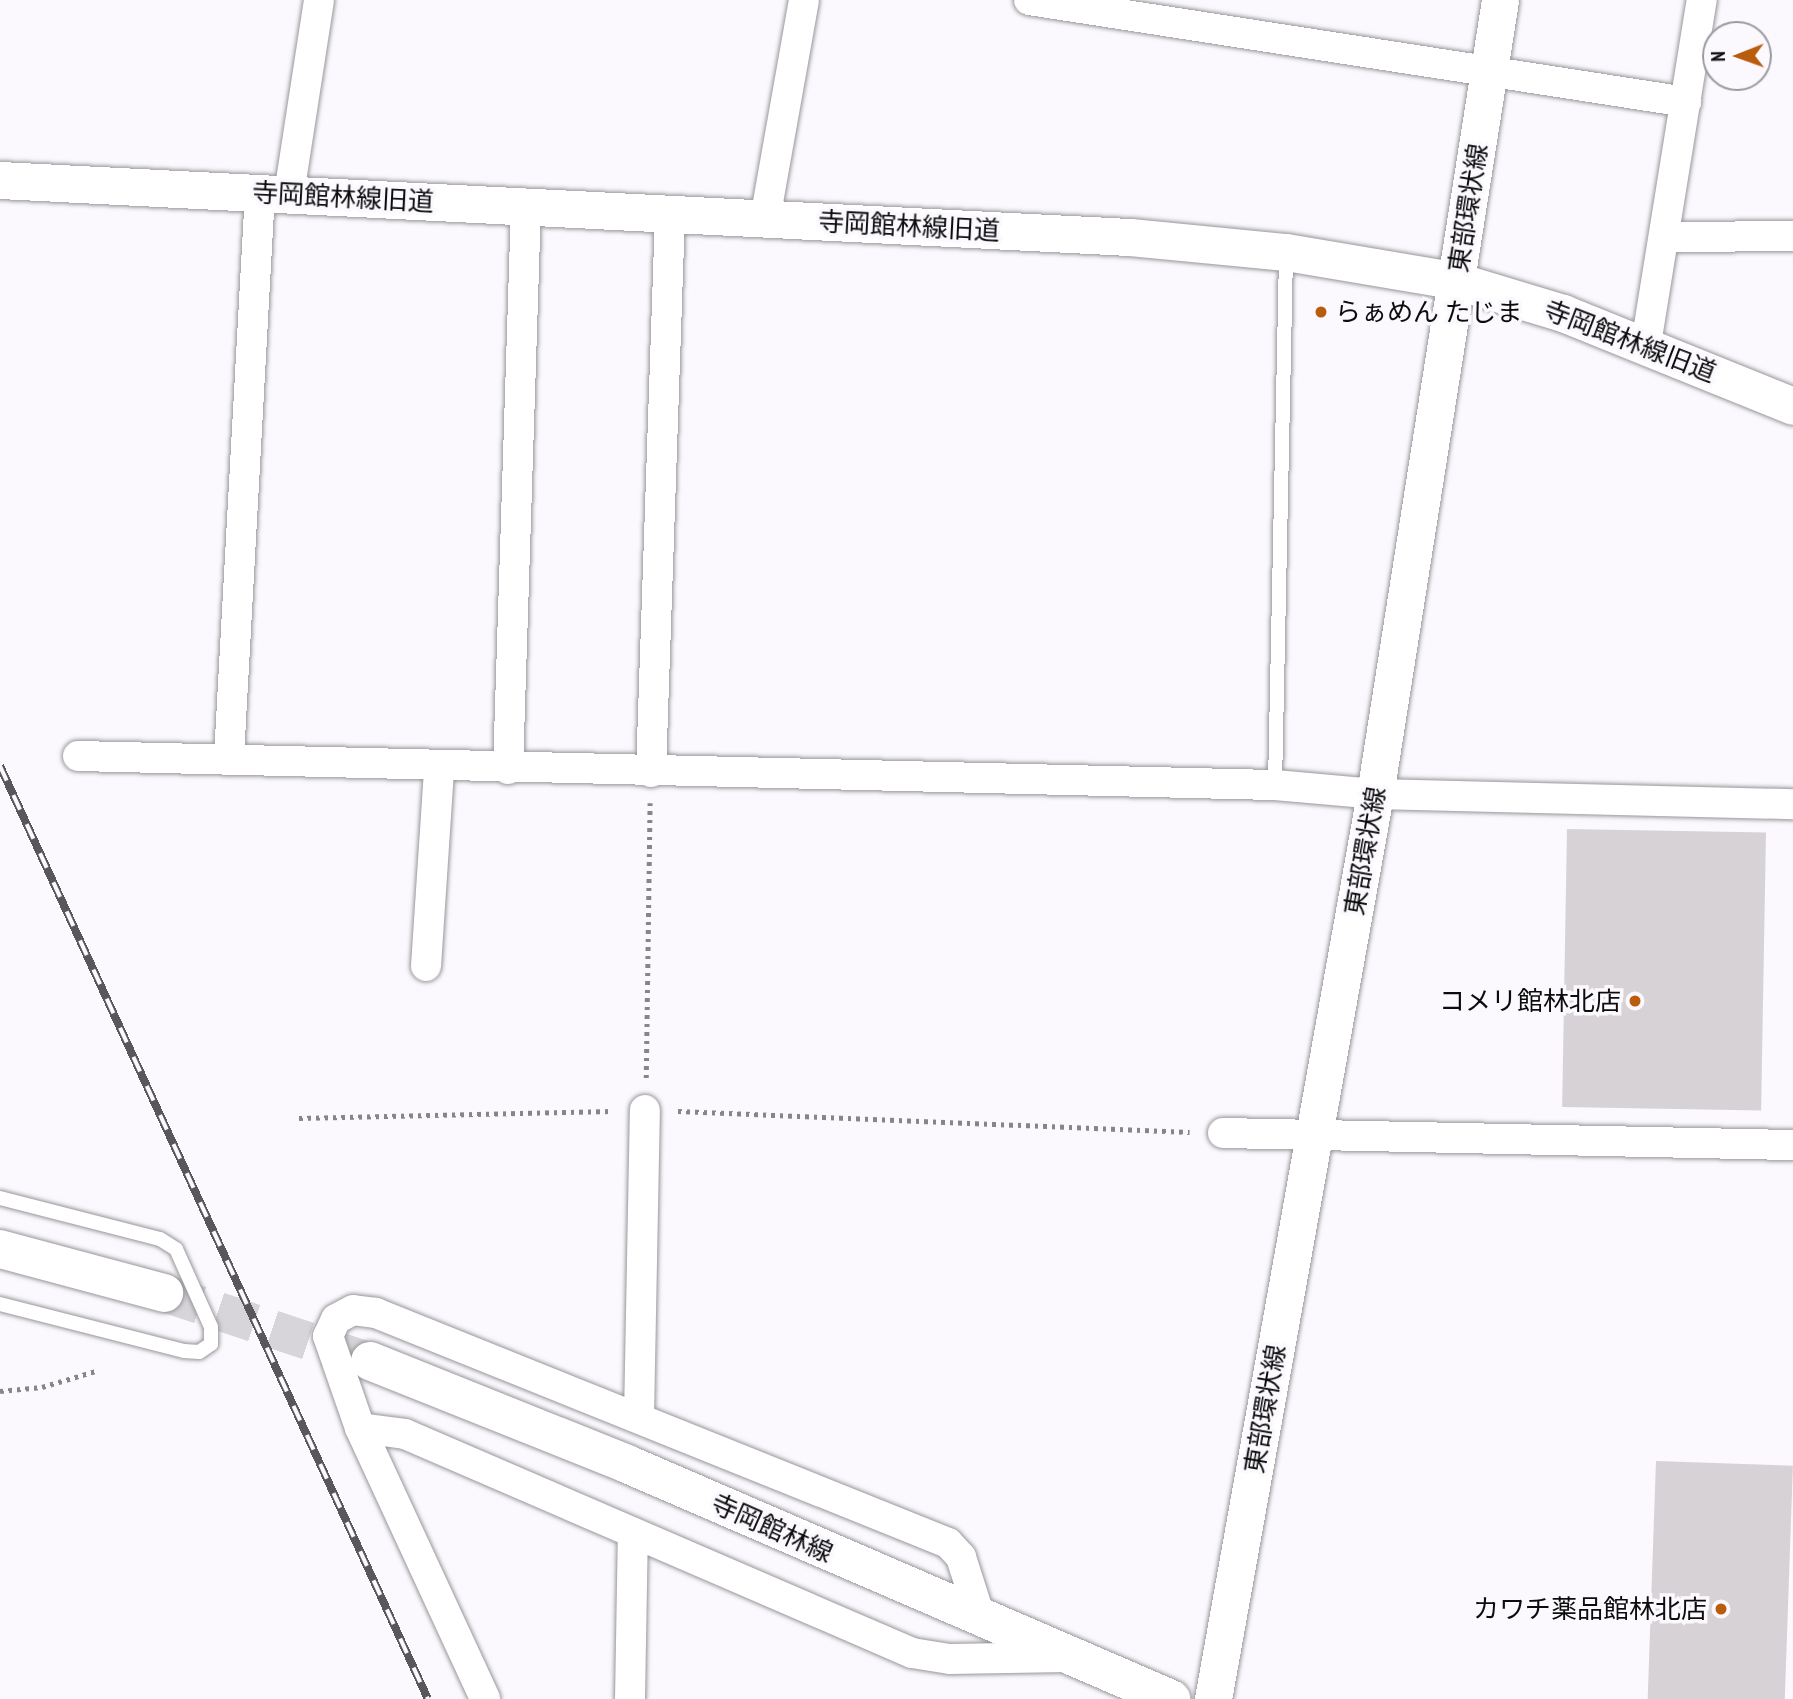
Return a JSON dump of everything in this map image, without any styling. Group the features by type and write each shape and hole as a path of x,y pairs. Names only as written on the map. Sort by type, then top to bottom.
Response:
{"main road":[{"path":"0,1249 164,1293"},
{"name":"寺岡館林線","path":"370,1362 614,1459 1171,1699"}],"street":[{"path":"229,757 274,193 319,0"},
{"path":"765,219 804,0"},
{"path":"1029,0 1686,102"},
{"name":"東部環状線","path":"1213,1699 1376,794 1500,0"},
{"path":"1646,344 1702,0"},
{"name":"寺岡館林線旧道","path":"0,180 1130,237 1286,252 1457,281 1646,344 1793,406"},
{"path":"508,769 526,206"},
{"path":"651,772 670,214"},
{"path":"1665,237 1793,236"},
{"path":"78,756 229,757 439,768 1276,785 1376,794 1793,804"},
{"path":"426,966 439,768"},
{"path":"639,1418 645,1110"},
{"path":"1223,1133 1793,1145"},
{"path":"485,1699 360,1428 328,1336 336,1319 353,1310 376,1313 948,1543 961,1557 979,1617"},
{"path":"360,1428 405,1434 912,1653 950,1660 1075,1657"},
{"path":"630,1699 633,1533"}],"lane":[{"path":"1276,785 1286,252"},
{"path":"0,1198 160,1239 176,1249 211,1327 211,1343 199,1352 184,1351 0,1304"}],"path":[{"path":"645,1110 651,772"},
{"path":"299,1118 645,1110 1223,1133"},
{"path":"0,1391 42,1387 99,1370"}],"building":[{"path":"1567,829 1766,832 1761,1110 1562,1107"},
{"path":"1656,1461 1793,1466 1785,1699 1648,1699"}],"tunnel":[{"path":"164,1293 365,1360"}],"railway":[{"path":"0,766 428,1699"}],"place":[{"name":"らぁめん たじま","path":"1321,312"},
{"name":"コメリ館林北店","path":"1635,1001"},
{"name":"カワチ薬品館林北店","path":"1721,1609"}]}
